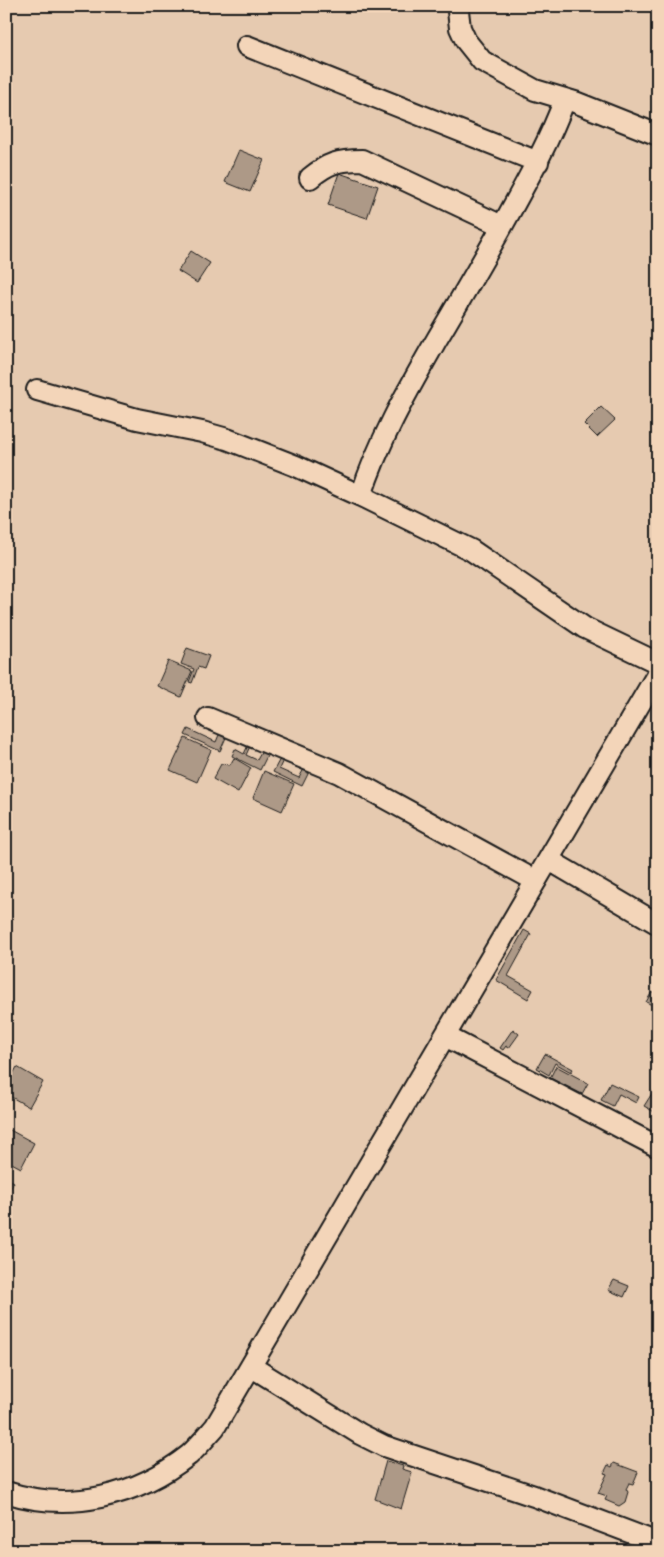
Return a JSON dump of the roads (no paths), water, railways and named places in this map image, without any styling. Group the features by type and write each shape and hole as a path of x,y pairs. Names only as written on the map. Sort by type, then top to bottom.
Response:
{"street":[{"path":"460,6 460,28 466,41 482,62 535,90 565,99 658,135"},
{"path":"247,46 538,162"},
{"path":"361,496 372,462 401,401 538,162 556,124 565,99"},
{"path":"310,178 325,166 344,160 362,160 502,226"},
{"path":"37,390 137,419 227,439 296,466 471,550 585,628 658,664"},
{"path":"6,1492 22,1497 58,1501 94,1499 128,1490 161,1474 190,1453 215,1427 658,673"},
{"path":"208,718 339,773 536,881"},
{"path":"549,860 658,924"},
{"path":"445,1036 658,1146"},
{"path":"252,1366 360,1434 384,1446 534,1496 658,1543"}]}
